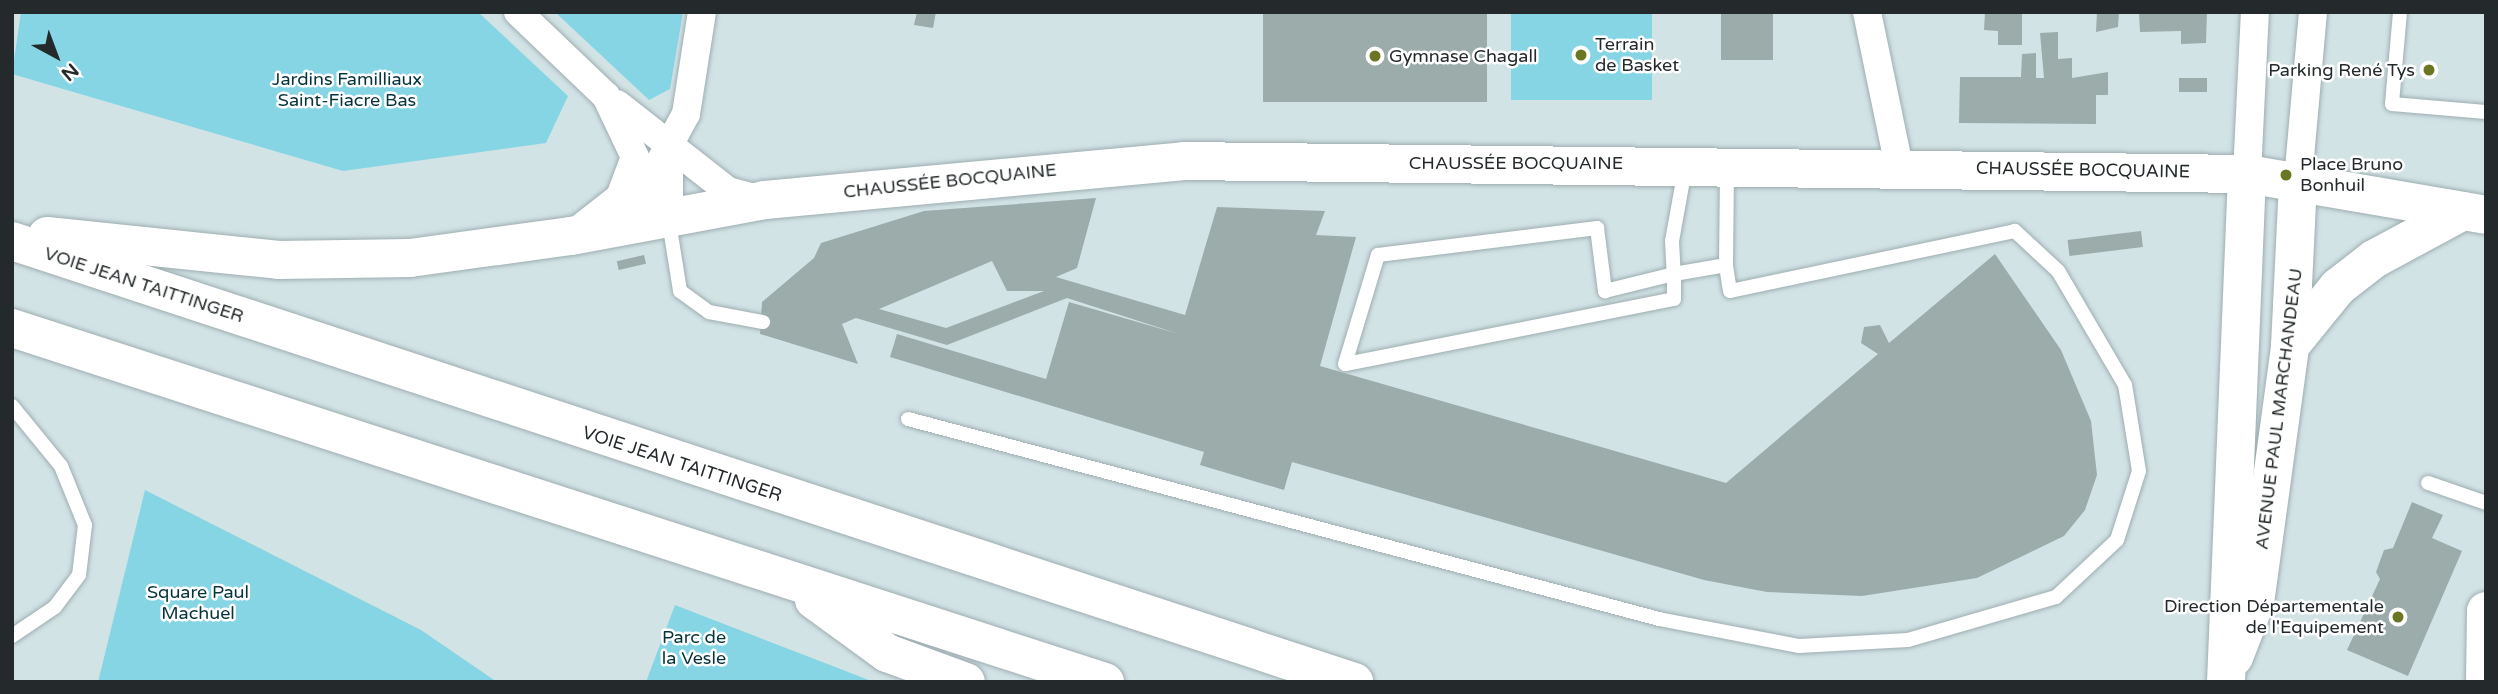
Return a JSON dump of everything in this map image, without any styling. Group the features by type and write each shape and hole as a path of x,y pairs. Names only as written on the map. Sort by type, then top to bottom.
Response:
{"main road":[{"name":"CHAUSSÉE BOCQUAINE","path":"12,232 279,260 410,258 669,222 765,201 1184,161 1899,166 2247,174 2298,180 2478,219"},
{"name":"AVENUE PAUL MARCHANDEAU","path":"2226,678 2247,174"},
{"name":"AVENUE PAUL MARCHANDEAU","path":"2226,678 2255,603 2290,346 2298,180"},
{"path":"2290,346 2338,287 2365,266 2478,219"},
{"name":"VOIE JEAN TAITTINGER","path":"12,241 1354,682"},
{"path":"12,328 1105,682"},
{"path":"786,580 887,653 966,682"},
{"path":"2484,682 2486,611"}],"street":[{"path":"518,12 606,96 669,141 728,191 765,201"},
{"path":"571,236 634,210 686,114 702,12"},
{"path":"1867,12 1899,166"},
{"name":"AVENUE PAUL MARCHANDEAU","path":"2247,174 2255,12"},
{"name":"AVENUE PAUL MARCHANDEAU","path":"2298,180 2313,12"},
{"path":"571,236 621,197 635,158 606,96"},
{"path":"669,141 669,222"}],"lane":[{"path":"2400,12 2392,104 2486,112"},
{"path":"1686,164 1672,241 1674,274 1674,299 1345,365 1378,255 1597,228 1605,291 1674,274 1726,265"},
{"path":"908,419 1659,619 1799,646 1908,640 2056,597 2117,540 2138,471 2125,385 2058,271 2015,231 1730,291 1726,265 1728,165"},
{"path":"669,222 680,291 709,312 763,321"},
{"path":"12,406 61,466 85,524 79,575 55,607 12,636"},
{"path":"2428,483 2486,503"}],"green space":[{"name":"Jardins Familliaux Saint-Fiacre Bas","path":"21,12 478,12 568,96 546,143 343,171 12,74"},
{"path":"555,12 683,12 670,89 649,100"},
{"name":"Terrain de Basket","path":"1511,12 1652,12 1652,100 1511,100"},
{"name":"Square Paul Machuel","path":"145,490 421,630 497,682 98,682"},
{"name":"Parc de la Vesle","path":"675,605 874,682 646,682"}],"building":[{"path":"917,12 936,12 933,28 914,25"},
{"name":"Gymnase Chagall","path":"1263,12 1487,12 1487,102 1263,102"},
{"path":"1721,12 1773,12 1773,60 1721,60"},
{"path":"1985,12 2022,12 2022,45 1998,45 1998,31 1984,30"},
{"path":"2097,12 2119,12 2118,27 2096,32"},
{"path":"2139,12 2207,12 2206,43 2181,44 2181,31 2140,32"},
{"path":"2058,32 2058,59 2072,58 2072,78 2108,72 2108,95 2096,95 2096,124 1959,123 1960,77 2021,77 2022,54 2036,53 2036,78 2044,78 2040,33"},
{"path":"2179,78 2207,78 2207,92 2179,92"},
{"path":"1096,198 1077,268 1056,277 1185,315 1217,207 1325,211 1316,235 1356,237 1320,366 1726,483 1878,354 1861,343 1864,327 1880,325 1889,343 1995,254 2061,350 2091,421 2097,475 2085,510 2064,536 1977,578 1862,596 1767,592 1704,580 1292,462 1284,490 1200,465 1204,452 890,357 897,334 1046,379 1069,302 1179,334 1067,298 947,345 856,318 842,324 858,364 760,334 762,302 814,258 821,243 924,211","holes":["992,261 1007,291 1044,291 946,328 879,309"]},
{"path":"2141,231 2143,247 2070,256 2068,240"},
{"path":"644,255 646,264 619,270 617,261"},
{"name":"Direction Départementale de l'Equipement","path":"2412,502 2443,515 2432,538 2462,551 2408,676 2347,650 2380,579 2376,572 2384,550 2393,548"}],"place":[{"name":"Terrain de Basket","path":"1581,55"},
{"name":"Gymnase Chagall","path":"1375,56"},
{"name":"Parking René Tys","path":"2429,70"},
{"name":"Place Bruno Bonhuil","path":"2286,175"},
{"name":"Direction Départementale de l'Equipement","path":"2398,617"}]}
